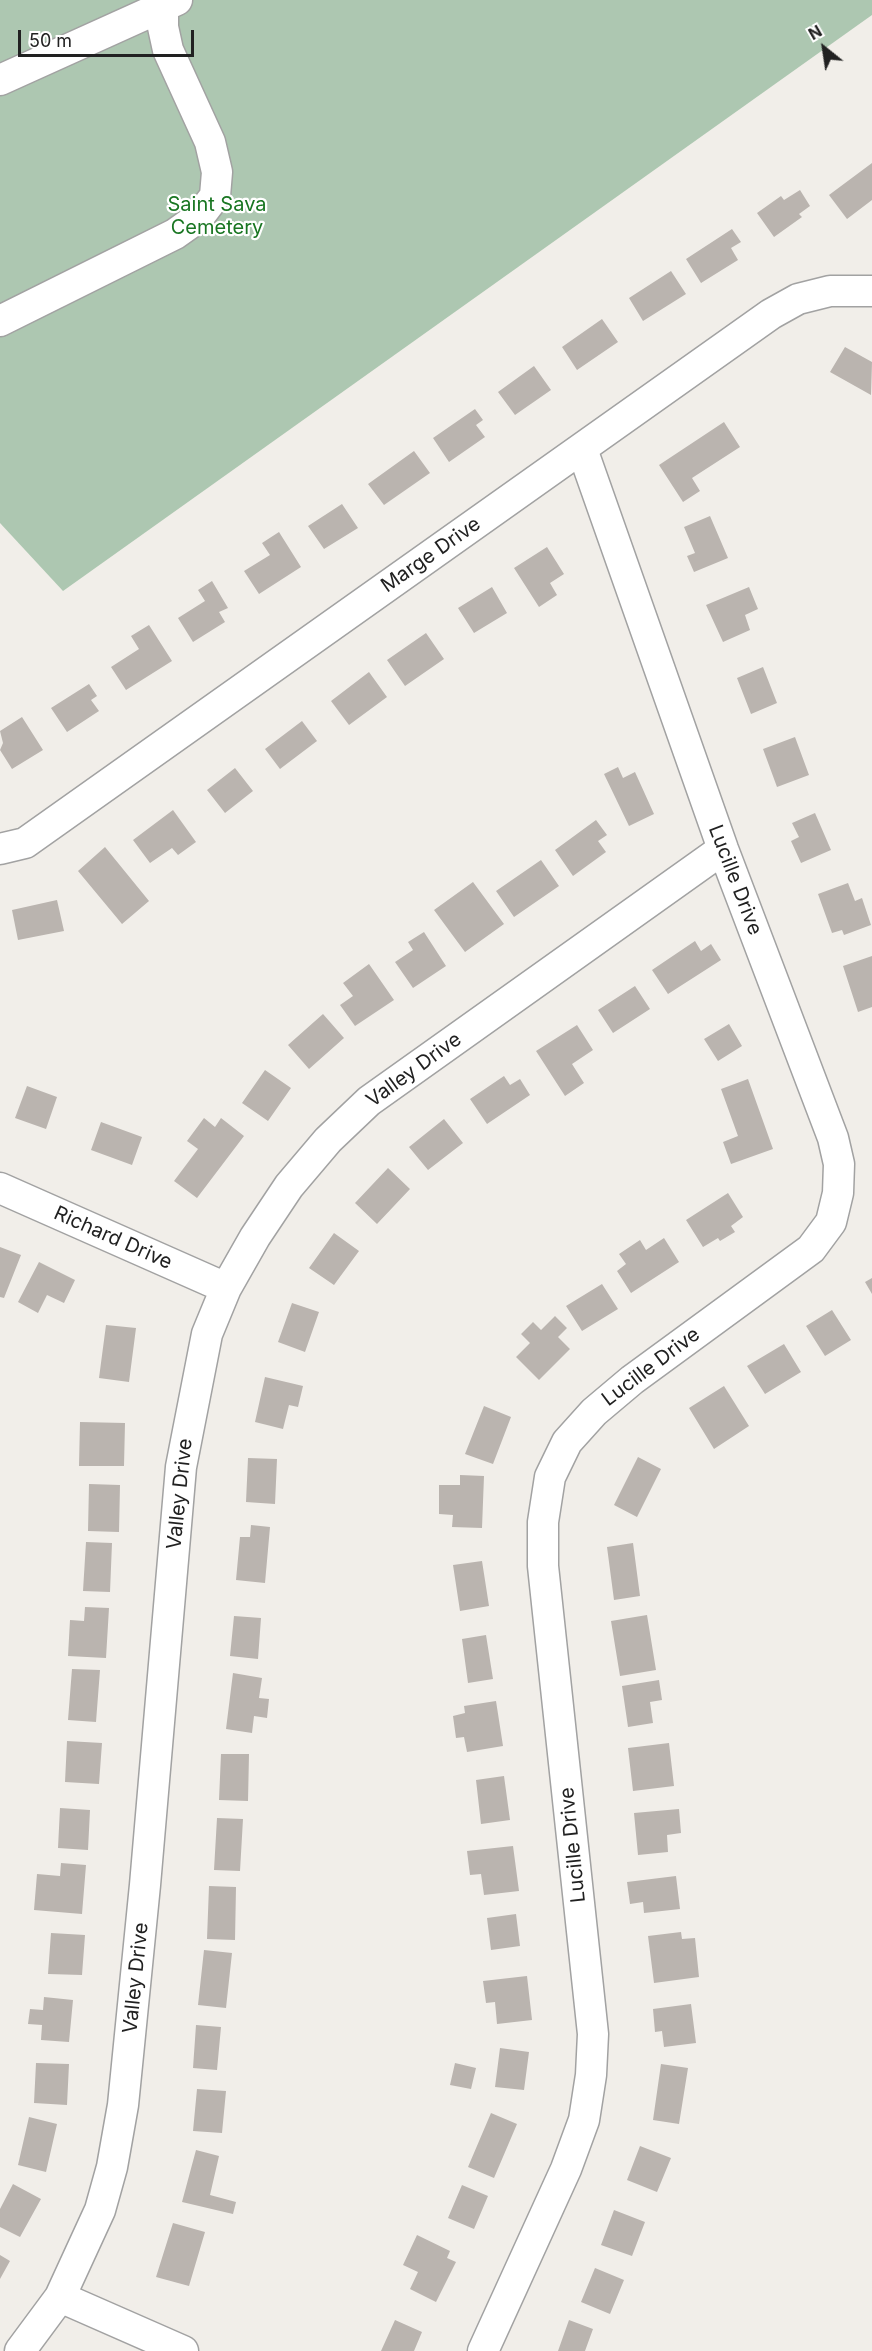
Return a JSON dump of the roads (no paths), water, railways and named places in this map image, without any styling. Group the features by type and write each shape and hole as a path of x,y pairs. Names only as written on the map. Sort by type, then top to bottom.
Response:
{"street":[{"path":"0,80 170,3"},
{"path":"0,321 176,234 199,217 214,196 218,172 210,142 168,50 163,27 170,3"},
{"name":"Marge Drive","path":"0,849 25,843 771,314 798,299 830,291 872,291"},
{"name":"Lucille Drive","path":"483,2351 566,2169 584,2120 591,2074 593,2034 543,1566 543,1522 550,1477 567,1442 594,1412 632,1380 811,1249 831,1222 838,1193 839,1164 834,1138 723,849 582,449"},
{"name":"Valley Drive","path":"20,2351 60,2296 100,2210 112,2167 123,2105 181,1467 207,1334 226,1287 255,1237 289,1186 328,1140 369,1101 723,849"},
{"name":"Richard Drive","path":"0,1188 226,1287"},
{"path":"60,2296 183,2351"}],"park label":[{"name":"Saint Sava Cemetery","path":"217,216"}]}
